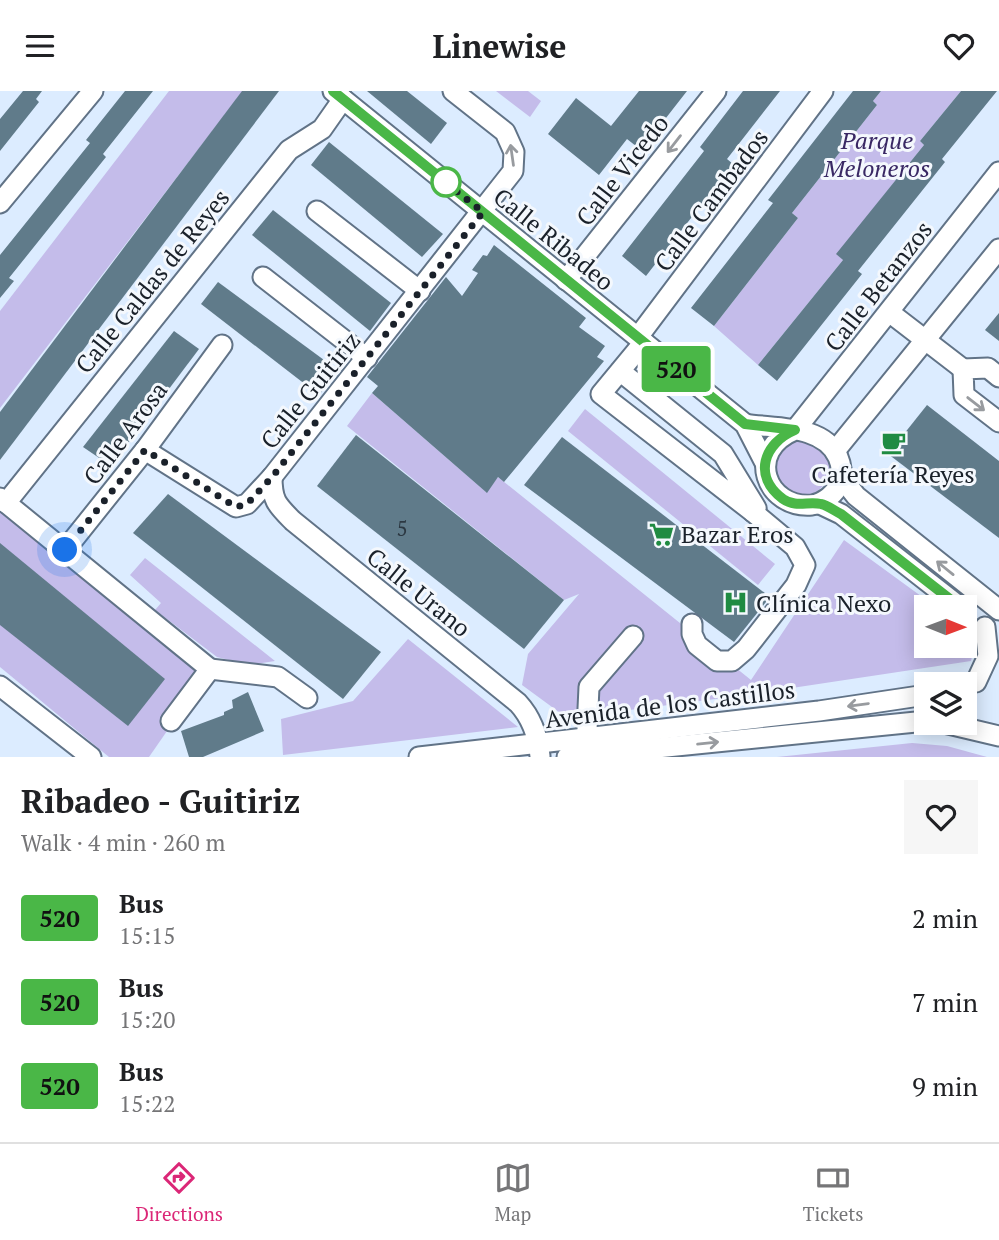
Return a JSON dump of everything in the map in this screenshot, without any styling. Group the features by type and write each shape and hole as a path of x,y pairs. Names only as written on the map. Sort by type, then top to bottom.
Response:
{"street":[{"path":"0,203 93,91"},
{"name":"Calle Guitiriz","path":"247,504 272,477 420,292 513,171 514,152 505,132 453,91"},
{"name":"Calle Vicedo","path":"566,280 716,91"},
{"name":"Calle Cambados","path":"755,510 601,394 823,91"},
{"name":"Calle Ribadeo","path":"338,95 745,424 764,461"},
{"name":"Calle Caldas de Reyes","path":"3,500 289,150 322,129 338,95"},
{"name":"Calle Betanzos","path":"795,430 999,172"},
{"path":"317,211 420,292"},
{"path":"835,451 999,249"},
{"path":"263,277 367,358"},
{"path":"890,312 963,369 988,368 999,377"},
{"name":"Calle Arosa","path":"65,550 145,450 222,345"},
{"path":"963,369 964,395 999,422"},
{"path":"620,371 723,454 755,510 794,547 805,565 796,585 746,649 732,661 717,661 697,645 692,634 692,624"},
{"path":"745,424 795,430 819,438 835,451 842,477 856,496 999,610"},
{"path":"795,430 786,433 771,446 764,461 766,475 783,499 796,504 820,503 841,514 944,595"},
{"path":"145,450 236,507 247,504 293,521"},
{"name":"Calle Urano","path":"272,477 272,494 276,504 293,521 518,703 527,713 540,751"},
{"path":"820,503 834,494 842,477"},
{"path":"755,510 774,488"},
{"path":"3,500 211,669 278,677 307,698"},
{"path":"977,620 992,632 988,656 977,673"},
{"path":"581,752 589,687 633,636"},
{"path":"171,721 211,669"},
{"path":"977,682 999,675"},
{"path":"0,686 92,757"},
{"name":"Avenida de los Castillos","path":"581,752 914,697"},
{"name":"Avenida de los Castillos","path":"419,757 540,751 581,752 914,723"},
{"path":"977,731 999,736"}],"green space":[{"path":"169,91 243,91 0,408 0,311"},
{"path":"496,91 528,91 541,101 530,117"},
{"name":"Parque Meloneros","path":"881,91 961,91 920,141 924,145 837,254 843,260 758,365 714,326 798,218 792,213 877,105 873,101"},
{"path":"372,393 486,492 498,477 751,680 844,540 920,595 914,595 914,658 972,658 971,661 739,696 567,718 522,685 528,654 579,594 564,600 347,426"},
{"path":"585,409 775,564 758,585 568,431"},
{"path":"791,437 819,448 831,464 831,471 825,483 808,497 793,493 783,485 770,459"},
{"path":"0,499 210,669 149,757 109,757 0,667"},
{"path":"145,558 275,661 249,665 217,657 155,610 161,603 130,575"},
{"path":"408,639 518,727 283,755 281,719 353,701"},
{"path":"912,743 947,746 987,757 777,757"}],"building":[{"path":"23,91 42,91 36,99 39,102 0,151 0,119"},
{"path":"125,91 153,91 103,154 106,157 9,278 14,281 0,298 0,255 90,143 86,140"},
{"path":"242,91 279,91 0,460 0,412"},
{"path":"367,91 407,91 447,123 431,144"},
{"path":"639,91 687,91 641,150 627,139 599,175 548,134 576,98 611,126"},
{"path":"743,91 780,91 727,159 733,164 646,276 622,256 704,151 700,147"},
{"path":"853,91 881,91 873,101 877,105 792,213 798,218 714,326 691,308 773,203 768,200"},
{"path":"961,91 997,91 942,159 945,162 858,271 862,274 777,381 758,365 843,260 836,254 924,145 920,141"},
{"path":"329,142 443,234 422,257 311,165"},
{"path":"273,210 391,303 370,331 252,235"},
{"path":"494,245 586,318 579,327 605,346 597,357 604,361 504,482 498,477 487,493 372,393 378,386 367,377 446,277 462,296 478,273 472,270"},
{"path":"218,282 339,371 319,395 201,304"},
{"path":"999,313 999,341 985,330"},
{"path":"174,331 199,349 111,466 83,447"},
{"path":"927,405 999,461 999,538 888,454"},
{"path":"356,435 564,600 524,649 317,486"},
{"path":"562,437 770,597 734,642 524,485"},
{"path":"168,494 381,652 343,699 133,533"},
{"path":"0,543 165,679 128,726 0,625"},
{"path":"248,692 264,731 203,757 189,757 181,731 224,715 224,712 233,708 232,700"}],"bus line":[{"name":"520","path":"333,91 745,424 769,429 795,430 786,433 771,446 764,461 766,475 783,499 796,504 820,503 841,514 945,595"}],"place":[{"name":"Cafetería Reyes","path":"893,443"},
{"name":"Bazar Eros","path":"661,534"},
{"name":"Clínica Nexo","path":"736,603"}],"route":[{"path":"65,550 145,450 236,507 247,504 272,477 483,212 442,180 446,182"}]}
